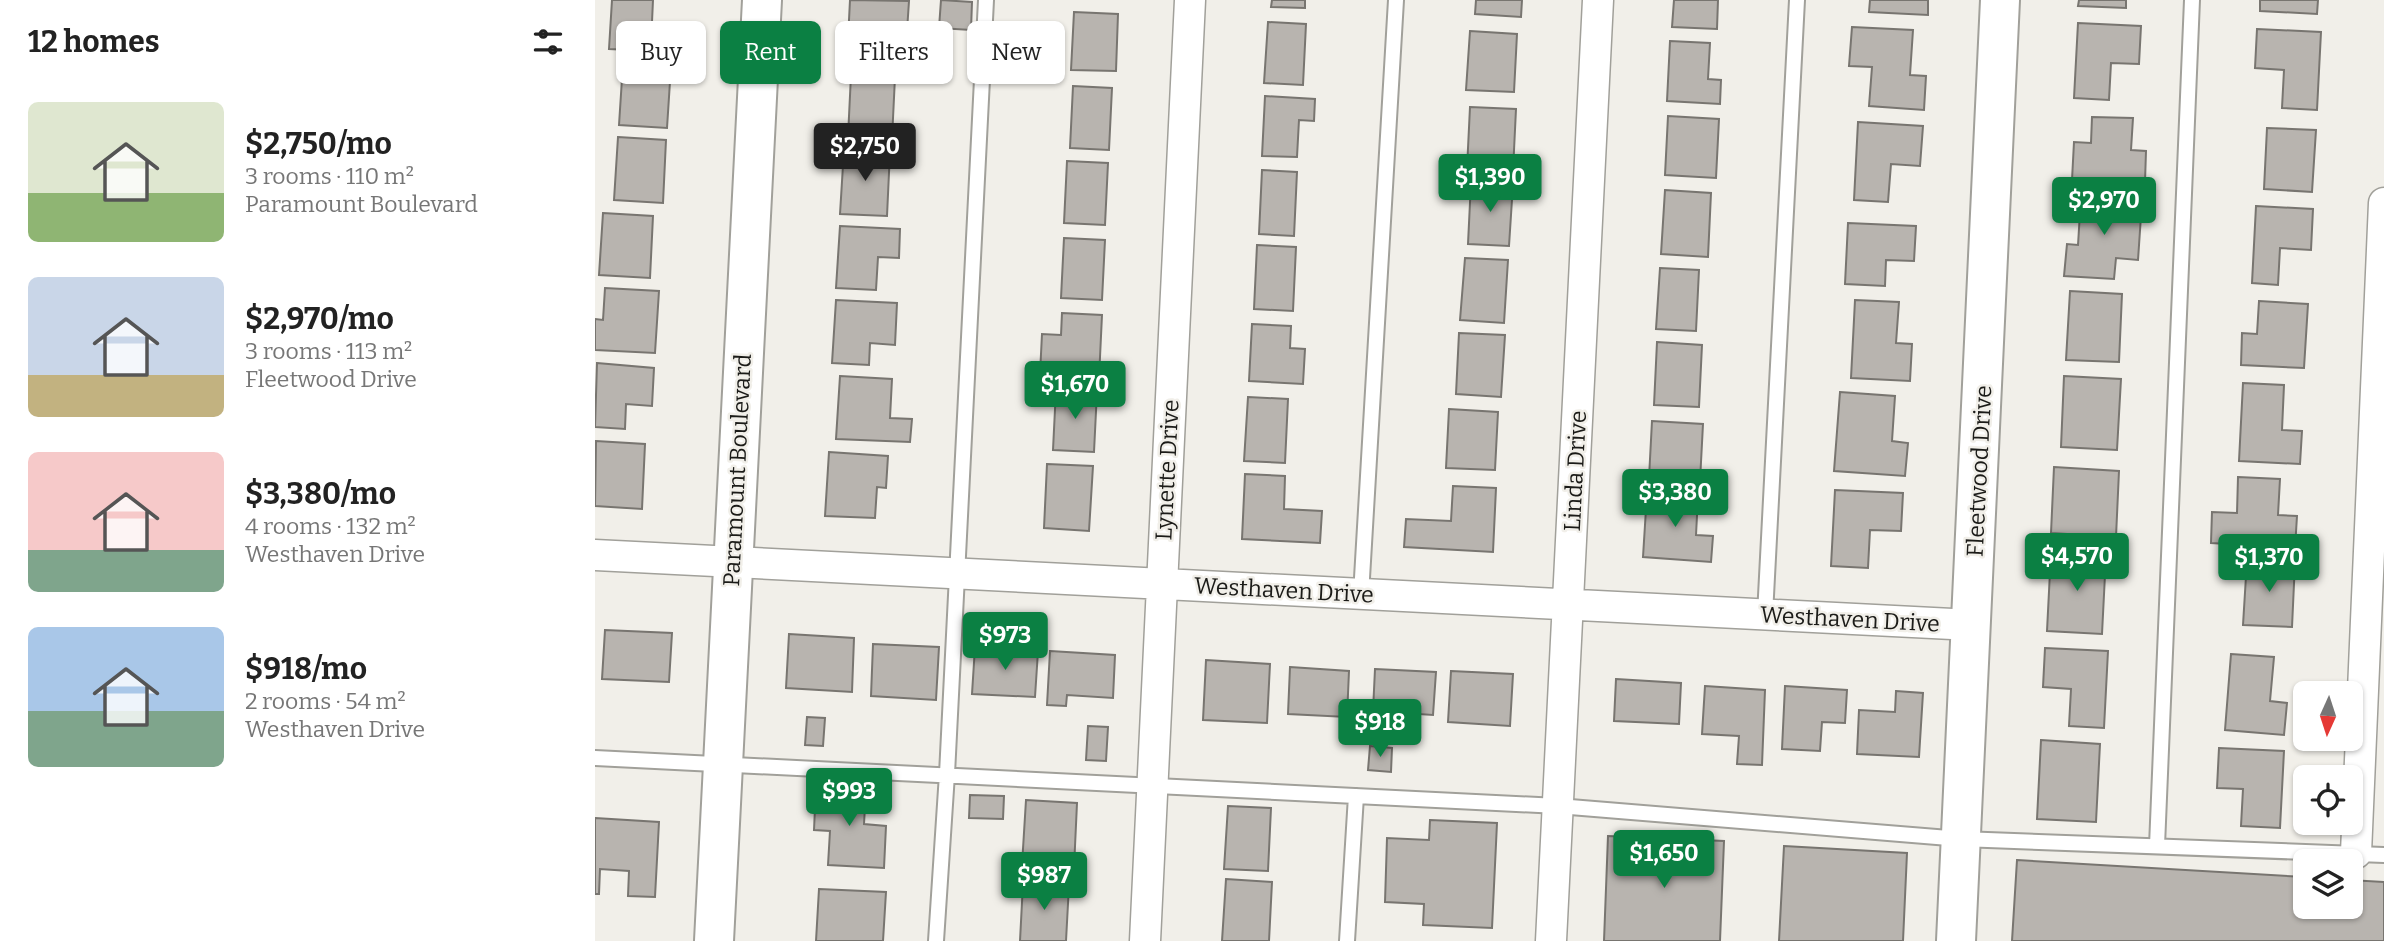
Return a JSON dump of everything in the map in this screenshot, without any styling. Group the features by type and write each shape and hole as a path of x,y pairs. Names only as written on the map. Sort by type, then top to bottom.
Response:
{"main road":[{"name":"Paramount Boulevard","path":"714,941 762,0"},
{"name":"Fleetwood Drive","path":"1956,941 2000,0"}],"street":[{"name":"Lynette Drive","path":"1145,941 1190,0"},
{"name":"Linda Drive","path":"1551,941 1598,0"},
{"path":"2370,854 2384,204"},
{"name":"Westhaven Drive","path":"595,555 1972,625"}],"lane":[{"path":"936,941 947,774 986,0"},
{"path":"1361,595 1396,0"},
{"path":"1765,615 1797,0"},
{"path":"2157,846 2192,0"},
{"path":"595,758 1558,806 1961,839 2370,854"},
{"path":"1347,941 1356,796"}],"building":[{"path":"612,0 653,0 652,21 616,21 616,49 609,49"},
{"path":"850,0 909,1 908,21 849,21"},
{"path":"941,0 972,2 971,21 967,21 967,30 953,29 953,21 940,21"},
{"path":"1272,0 1305,0 1305,8 1271,7"},
{"path":"1476,0 1522,0 1521,17 1475,14"},
{"path":"1674,0 1718,0 1717,29 1672,27"},
{"path":"1870,0 1928,0 1928,15 1869,12"},
{"path":"2079,0 2126,0 2126,8 2078,6"},
{"path":"2260,0 2318,0 2317,14 2260,11"},
{"path":"1074,12 1118,14 1116,71 1071,70"},
{"path":"1268,22 1306,24 1303,85 1264,83"},
{"path":"2078,23 2141,26 2139,64 2111,63 2109,100 2074,98"},
{"path":"1852,27 1913,30 1910,75 1926,76 1924,110 1869,106 1872,67 1849,66"},
{"path":"2257,29 2321,32 2317,110 2282,108 2284,70 2255,68"},
{"path":"1470,31 1517,34 1514,92 1466,90"},
{"path":"1670,41 1710,43 1708,79 1721,80 1720,104 1667,101"},
{"path":"622,84 670,84 667,128 619,125"},
{"path":"851,84 895,84 892,139 848,137"},
{"path":"1073,86 1112,88 1109,150 1070,148"},
{"path":"1265,96 1315,99 1314,121 1299,120 1297,157 1262,156"},
{"path":"1470,107 1516,109 1513,171 1467,169"},
{"path":"1668,116 1719,119 1716,178 1665,175"},
{"path":"2092,117 2133,118 2131,150 2146,151 2145,182 2072,180 2074,142 2091,143"},
{"path":"1858,122 1923,126 1920,166 1891,164 1888,202 1854,200"},
{"path":"2267,128 2316,130 2312,192 2264,189"},
{"path":"618,137 666,140 663,203 614,200"},
{"path":"844,149 890,151 887,216 840,214"},
{"path":"1067,161 1108,163 1105,225 1064,223"},
{"path":"1262,170 1297,172 1294,236 1259,234"},
{"path":"1471,182 1513,184 1509,246 1468,244"},
{"path":"1665,190 1711,193 1708,257 1661,254"},
{"path":"2081,196 2142,201 2138,260 2116,258 2114,279 2064,276 2067,244 2078,245"},
{"path":"2256,206 2313,209 2311,250 2280,248 2278,285 2252,283"},
{"path":"603,213 653,216 650,278 599,275"},
{"path":"1848,223 1916,226 1914,261 1886,260 1885,286 1845,284"},
{"path":"840,226 900,229 899,258 878,257 876,290 836,288"},
{"path":"1064,238 1105,240 1102,300 1061,298"},
{"path":"1257,245 1296,247 1293,311 1254,309"},
{"path":"1465,258 1508,260 1504,323 1460,320"},
{"path":"1660,268 1699,270 1696,331 1656,329"},
{"path":"605,288 659,291 655,353 595,350 595,319 603,320"},
{"path":"2070,291 2122,294 2119,362 2066,360"},
{"path":"836,300 897,303 895,345 870,343 869,365 832,363"},
{"path":"1855,300 1899,302 1896,343 1912,344 1910,381 1851,378"},
{"path":"2259,301 2308,304 2304,368 2241,365 2242,333 2257,334"},
{"path":"1062,313 1102,315 1099,378 1040,374 1042,334 1061,335"},
{"path":"1252,324 1291,326 1290,348 1305,349 1303,384 1249,381"},
{"path":"1459,333 1505,335 1501,397 1456,394"},
{"path":"1657,342 1702,345 1699,407 1654,405"},
{"path":"597,363 654,368 652,406 626,404 625,429 595,427"},
{"path":"840,376 892,379 890,418 912,419 910,442 836,439"},
{"path":"2064,376 2121,379 2117,450 2061,447"},
{"path":"2243,383 2284,385 2282,430 2302,431 2300,464 2239,461"},
{"path":"1056,389 1097,391 1094,452 1053,450"},
{"path":"1840,392 1895,396 1892,441 1908,443 1905,476 1834,471"},
{"path":"1248,397 1288,399 1285,463 1244,461"},
{"path":"1449,409 1498,412 1495,470 1446,468"},
{"path":"1652,421 1703,424 1700,481 1649,478"},
{"path":"596,441 645,444 642,509 595,506"},
{"path":"829,452 888,456 886,488 877,487 875,518 825,516"},
{"path":"1047,464 1093,466 1089,531 1044,528"},
{"path":"2054,467 2119,471 2116,537 2051,533"},
{"path":"1245,474 1285,476 1284,509 1322,511 1320,543 1242,539"},
{"path":"2238,477 2280,479 2278,515 2297,516 2295,548 2211,543 2212,512 2237,513"},
{"path":"1453,486 1496,488 1493,552 1404,547 1406,519 1451,521"},
{"path":"1835,490 1903,493 1901,531 1870,530 1868,568 1831,566"},
{"path":"1647,493 1698,496 1696,535 1713,536 1711,562 1643,557"},
{"path":"2051,552 2106,555 2102,634 2047,631"},
{"path":"2247,560 2295,562 2292,627 2243,625"},
{"path":"605,630 672,633 669,682 602,679"},
{"path":"789,634 854,638 852,692 786,688"},
{"path":"873,644 939,647 936,700 871,696"},
{"path":"975,647 1038,651 1035,697 972,694"},
{"path":"2045,648 2108,651 2104,728 2069,726 2071,689 2043,687"},
{"path":"1050,651 1115,655 1113,698 1067,695 1066,706 1047,705"},
{"path":"2231,654 2274,657 2270,701 2287,703 2284,735 2225,730"},
{"path":"1206,660 1270,664 1267,723 1203,720"},
{"path":"1290,667 1349,671 1347,717 1288,714"},
{"path":"1375,669 1436,672 1433,715 1373,711"},
{"path":"1451,671 1513,674 1510,726 1448,722"},
{"path":"1616,679 1681,683 1679,724 1614,721"},
{"path":"1705,686 1765,690 1762,765 1737,764 1739,736 1702,734"},
{"path":"1785,686 1847,690 1845,723 1822,722 1820,751 1782,749"},
{"path":"1896,691 1923,693 1919,757 1857,754 1859,710 1895,712"},
{"path":"807,717 825,718 823,746 805,745"},
{"path":"1088,726 1108,727 1106,761 1086,760"},
{"path":"2041,740 2100,744 2096,822 2037,819"},
{"path":"1370,746 1392,748 1391,772 1368,770"},
{"path":"2219,748 2284,751 2280,828 2241,826 2243,789 2217,788"},
{"path":"816,786 866,789 864,824 886,826 884,868 828,865 830,831 814,830"},
{"path":"970,795 1004,796 1003,819 969,818"},
{"path":"1026,800 1077,803 1074,868 1022,865"},
{"path":"1228,806 1271,808 1268,871 1224,869"},
{"path":"595,818 659,822 655,897 628,896 629,871 600,869 599,894 595,894"},
{"path":"1430,820 1497,823 1492,928 1423,925 1424,904 1385,902 1387,838 1429,840"},
{"path":"1608,836 1724,841 1720,941 1604,941"},
{"path":"1784,846 1907,853 1903,941 1779,941"},
{"path":"2017,860 2293,876 2293,919 2363,919 2363,881 2384,882 2384,941 2012,941"},
{"path":"1226,879 1272,882 1269,941 1222,941"},
{"path":"1023,883 1069,885 1066,941 1020,941"},
{"path":"819,889 886,892 883,941 816,941"}]}
